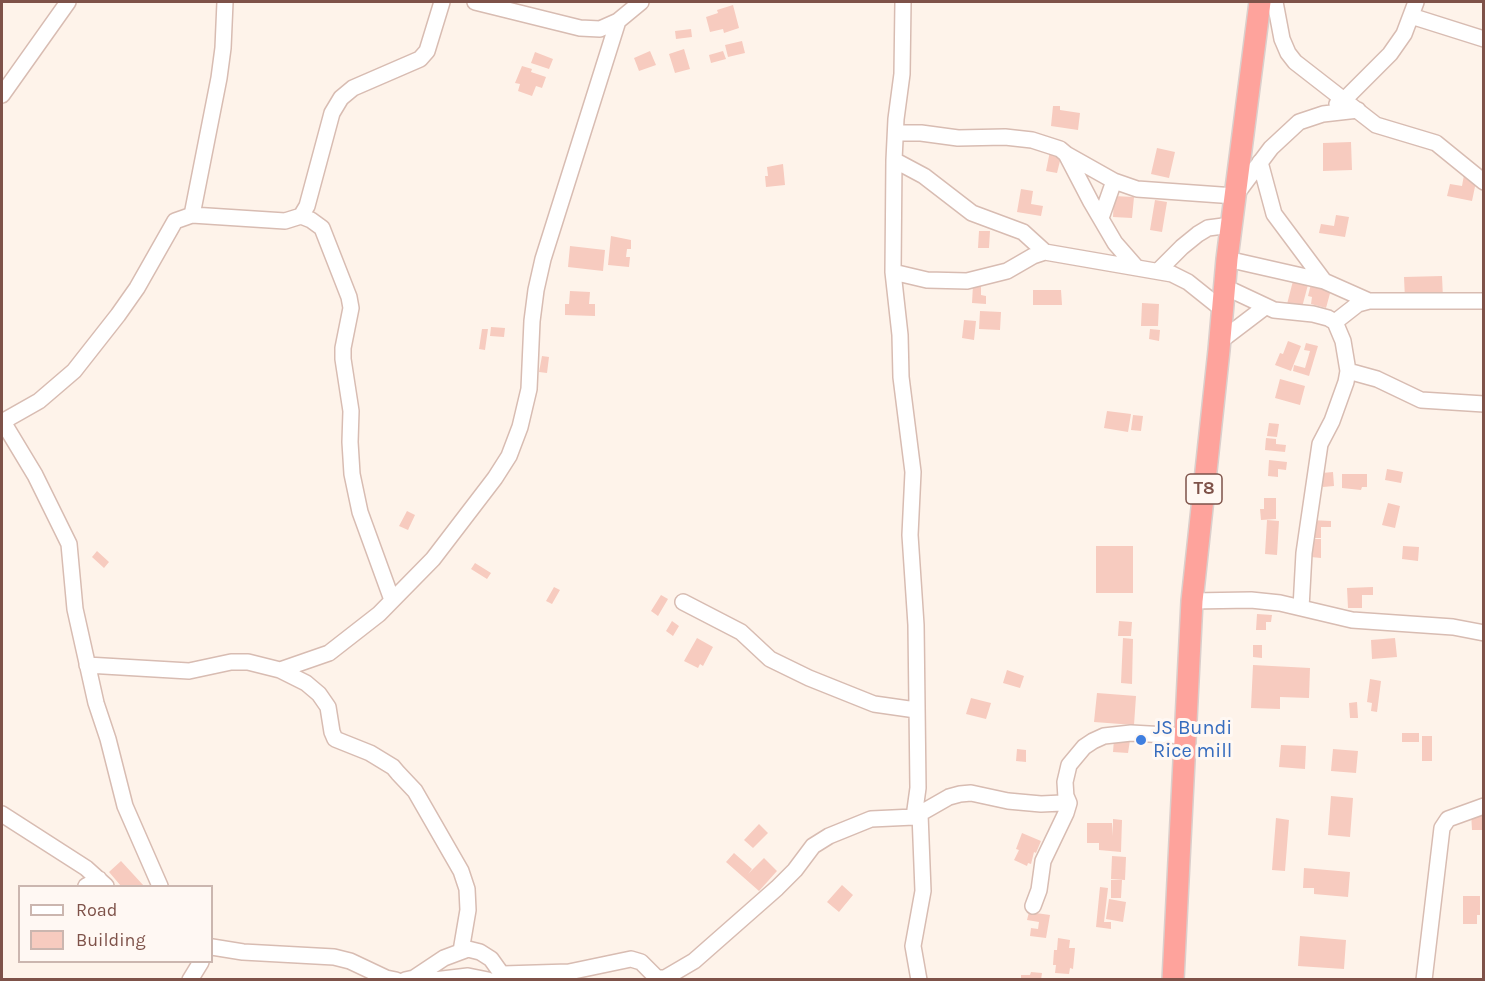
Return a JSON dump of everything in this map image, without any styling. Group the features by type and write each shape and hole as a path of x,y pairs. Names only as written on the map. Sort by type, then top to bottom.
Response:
{"highway":[{"name":"T8","path":"1173,980 1192,601 1227,259 1260,2"}],"street":[{"path":"2,95 68,2"},
{"path":"192,214 219,78 225,2"},
{"path":"301,216 307,206 332,113 341,98 353,88 420,59 426,51 442,2"},
{"path":"475,2 532,14 580,28 600,29 618,21 641,2"},
{"path":"518,2 532,14"},
{"path":"903,2 902,75 894,160 892,272 900,335 901,377 913,472 910,535 916,625 917,816 923,891 913,946 919,980"},
{"path":"1275,2 1282,39 1295,62 1376,125 1437,143 1484,182"},
{"path":"1323,114 1345,99 1390,54 1404,34 1413,9 1484,39"},
{"path":"280,670 329,653 379,614 433,559 502,468 515,443 528,389 532,321 543,259 618,21"},
{"path":"896,133 921,133 958,138 1005,137 1049,144 1114,181 1137,189 1235,196 1284,134 1299,122 1323,114 1358,110"},
{"path":"1066,154 1115,243 1136,267"},
{"path":"894,160 924,176 972,213 1023,232 1045,252"},
{"path":"1260,162 1274,214 1324,281"},
{"path":"1101,218 1114,181"},
{"path":"160,885 125,806 87,665 75,609 69,544 35,475 2,422 39,401 74,370 137,288 175,221 181,217 192,214 285,221 301,216 322,228 349,297 351,308 343,359 351,411 352,474 360,512 392,600"},
{"path":"1159,270 1198,234 1208,228 1231,225"},
{"path":"892,272 927,280 967,281 1007,271 1045,252 1105,264 1159,270 1188,282 1223,310"},
{"path":"1227,259 1324,281 1369,301"},
{"path":"1225,287 1265,307 1320,315 1335,322 1342,341 1348,371 1340,401 1320,444 1304,554 1301,608"},
{"path":"1335,322 1358,304 1369,301 1484,301"},
{"path":"1220,342 1265,307"},
{"path":"1348,371 1377,379 1421,400 1484,404"},
{"path":"1192,601 1251,600 1280,603 1352,620 1453,627 1484,633"},
{"path":"682,602 741,632 770,659 809,678 874,704 916,710"},
{"path":"87,665 189,671 231,662 248,662 280,670 306,683 320,694 328,707 335,740 370,753 393,767 415,791 461,871 467,889 466,927 461,951"},
{"path":"1034,906 1043,861 1069,802 1065,782 1069,765 1079,751 1104,736 1131,733 1185,736"},
{"path":"405,980 468,976 499,978 568,972 631,959 641,962 657,978 665,978 694,961 777,888 795,870 813,846 829,836 871,819 917,816 949,797 960,794 971,793 1008,801 1057,804 1062,803 1066,796"},
{"path":"1424,980 1442,828 1448,819 1484,806"},
{"path":"2,814 28,830 97,884"},
{"path":"213,947 275,955 334,957 350,961 386,978 396,980"},
{"path":"427,977 444,958 468,949 480,951 491,959 499,978"},
{"path":"190,980 200,963"}],"building":[{"path":"733,5 739,28 724,33 723,29 710,32 706,17 718,13 717,10"},
{"path":"691,29 692,37 676,39 675,31"},
{"path":"742,41 745,53 728,57 725,45"},
{"path":"684,49 690,69 675,73 669,54"},
{"path":"650,51 656,65 639,71 634,58"},
{"path":"723,51 726,59 711,63 709,55"},
{"path":"535,52 553,59 549,69 531,63"},
{"path":"522,66 546,77 542,88 536,86 532,96 518,91 520,84 515,83"},
{"path":"1053,106 1060,106 1060,110 1080,113 1078,130 1051,126"},
{"path":"1351,142 1352,170 1323,171 1323,143"},
{"path":"1157,148 1175,152 1169,178 1151,174"},
{"path":"1050,151 1062,153 1057,173 1046,171"},
{"path":"783,164 785,185 766,187 767,167"},
{"path":"1464,175 1477,177 1472,201 1447,196 1450,184 1462,186"},
{"path":"1021,189 1033,191 1031,204 1043,206 1041,216 1017,212"},
{"path":"1114,196 1134,197 1132,218 1113,217"},
{"path":"1155,200 1167,202 1162,232 1150,230"},
{"path":"1336,215 1349,217 1345,237 1319,233 1321,224 1334,226"},
{"path":"979,231 990,231 989,248 978,248"},
{"path":"611,236 631,240 631,249 627,249 626,257 630,257 629,267 608,265"},
{"path":"570,246 605,250 603,271 568,267"},
{"path":"1442,276 1443,298 1405,299 1404,277"},
{"path":"1294,277 1309,281 1301,311 1286,308"},
{"path":"1312,280 1332,286 1326,308 1311,304 1312,297 1308,296"},
{"path":"973,285 981,285 981,295 986,296 986,304 972,303"},
{"path":"1033,290 1061,290 1062,305 1033,305"},
{"path":"570,291 590,292 589,304 595,304 595,316 565,315 565,304 569,304"},
{"path":"1142,303 1159,304 1158,326 1141,326"},
{"path":"980,311 1001,312 1000,330 979,329"},
{"path":"964,320 976,321 974,340 962,338"},
{"path":"491,327 505,328 504,337 490,336"},
{"path":"482,329 488,329 485,350 479,349"},
{"path":"1150,329 1160,330 1159,341 1149,339"},
{"path":"1288,341 1301,346 1291,371 1275,365"},
{"path":"1306,343 1318,346 1309,376 1293,371 1294,365 1305,368 1310,351 1304,350"},
{"path":"542,356 549,357 547,373 539,372"},
{"path":"1280,379 1305,386 1300,405 1275,398"},
{"path":"1107,411 1131,414 1128,432 1104,428"},
{"path":"1133,415 1143,416 1141,431 1131,430"},
{"path":"1269,423 1279,424 1277,437 1267,436"},
{"path":"1266,438 1276,439 1276,444 1286,445 1285,452 1265,450"},
{"path":"1269,460 1287,462 1286,470 1278,469 1278,477 1268,476"},
{"path":"1387,469 1403,472 1401,483 1385,480"},
{"path":"1333,472 1334,486 1323,487 1322,473"},
{"path":"1342,474 1367,474 1367,487 1362,487 1361,490 1342,488"},
{"path":"1264,498 1276,498 1276,519 1261,520 1260,509 1264,509"},
{"path":"1388,503 1400,506 1395,528 1382,525"},
{"path":"407,511 415,515 408,530 399,526"},
{"path":"1267,520 1279,521 1277,555 1265,554"},
{"path":"1310,520 1331,521 1331,527 1321,527 1321,538 1310,538"},
{"path":"1311,539 1321,539 1321,558 1311,557"},
{"path":"1096,546 1133,546 1133,593 1096,593"},
{"path":"1403,546 1419,547 1418,561 1402,559"},
{"path":"97,551 109,562 104,568 92,557"},
{"path":"475,563 491,573 487,579 471,569"},
{"path":"554,587 560,590 552,604 546,601"},
{"path":"1373,587 1373,595 1362,595 1362,608 1348,608 1347,588"},
{"path":"661,595 668,599 658,616 651,611"},
{"path":"1257,614 1272,615 1271,622 1266,622 1266,630 1256,630"},
{"path":"672,621 679,626 673,636 666,631"},
{"path":"1119,621 1132,622 1131,636 1118,636"},
{"path":"697,638 713,647 703,666 700,664 698,668 684,661"},
{"path":"1123,638 1133,639 1132,684 1121,683"},
{"path":"1395,638 1397,657 1372,659 1371,640"},
{"path":"1253,645 1262,645 1262,658 1253,657"},
{"path":"1253,665 1310,668 1309,698 1280,697 1280,709 1251,708"},
{"path":"1007,670 1024,676 1020,688 1003,683"},
{"path":"1370,679 1381,681 1377,712 1371,711 1372,703 1367,702"},
{"path":"1097,693 1136,696 1134,725 1094,722"},
{"path":"971,698 991,703 986,719 966,714"},
{"path":"1357,702 1358,718 1350,718 1349,703"},
{"path":"1402,733 1419,733 1419,742 1402,742"},
{"path":"1422,736 1432,736 1432,761 1422,761"},
{"path":"1114,739 1130,740 1128,753 1113,752"},
{"path":"1281,745 1306,746 1305,769 1279,767"},
{"path":"1017,749 1026,750 1026,762 1016,761"},
{"path":"1333,749 1358,751 1356,773 1331,771"},
{"path":"1331,796 1353,798 1350,837 1328,835"},
{"path":"1471,812 1482,812 1483,830 1472,830"},
{"path":"1276,818 1289,820 1285,871 1272,870"},
{"path":"1113,819 1122,820 1121,852 1099,850 1099,843 1087,843 1087,823 1112,823 1113,836"},
{"path":"759,824 768,833 753,848 744,840"},
{"path":"1022,833 1041,841 1036,853 1034,852 1031,864 1028,863 1027,866 1014,860 1019,850 1016,849"},
{"path":"734,853 752,869 748,874 764,858 777,871 759,891 726,862"},
{"path":"1112,856 1126,857 1125,880 1111,879"},
{"path":"121,861 143,885 120,885 109,872"},
{"path":"1304,868 1350,872 1348,897 1314,894 1314,888 1303,888"},
{"path":"1111,880 1122,880 1121,898 1111,898"},
{"path":"842,885 853,895 839,912 827,902"},
{"path":"1100,887 1108,888 1104,922 1111,922 1111,929 1096,927"},
{"path":"1463,896 1480,896 1480,915 1477,915 1477,924 1463,924"},
{"path":"1109,899 1126,902 1123,922 1106,919"},
{"path":"1029,912 1050,915 1046,938 1030,936 1031,928 1038,929 1039,922 1027,920"},
{"path":"1300,936 1346,940 1344,969 1298,966"},
{"path":"1058,938 1070,940 1069,948 1075,948 1073,969 1070,968 1069,974 1055,973 1054,950 1057,950"},
{"path":"1031,972 1042,973 1041,980 1021,980 1021,975 1030,975"}],"place":[{"name":"JS Bundi Rice mill","path":"1141,740"}]}
